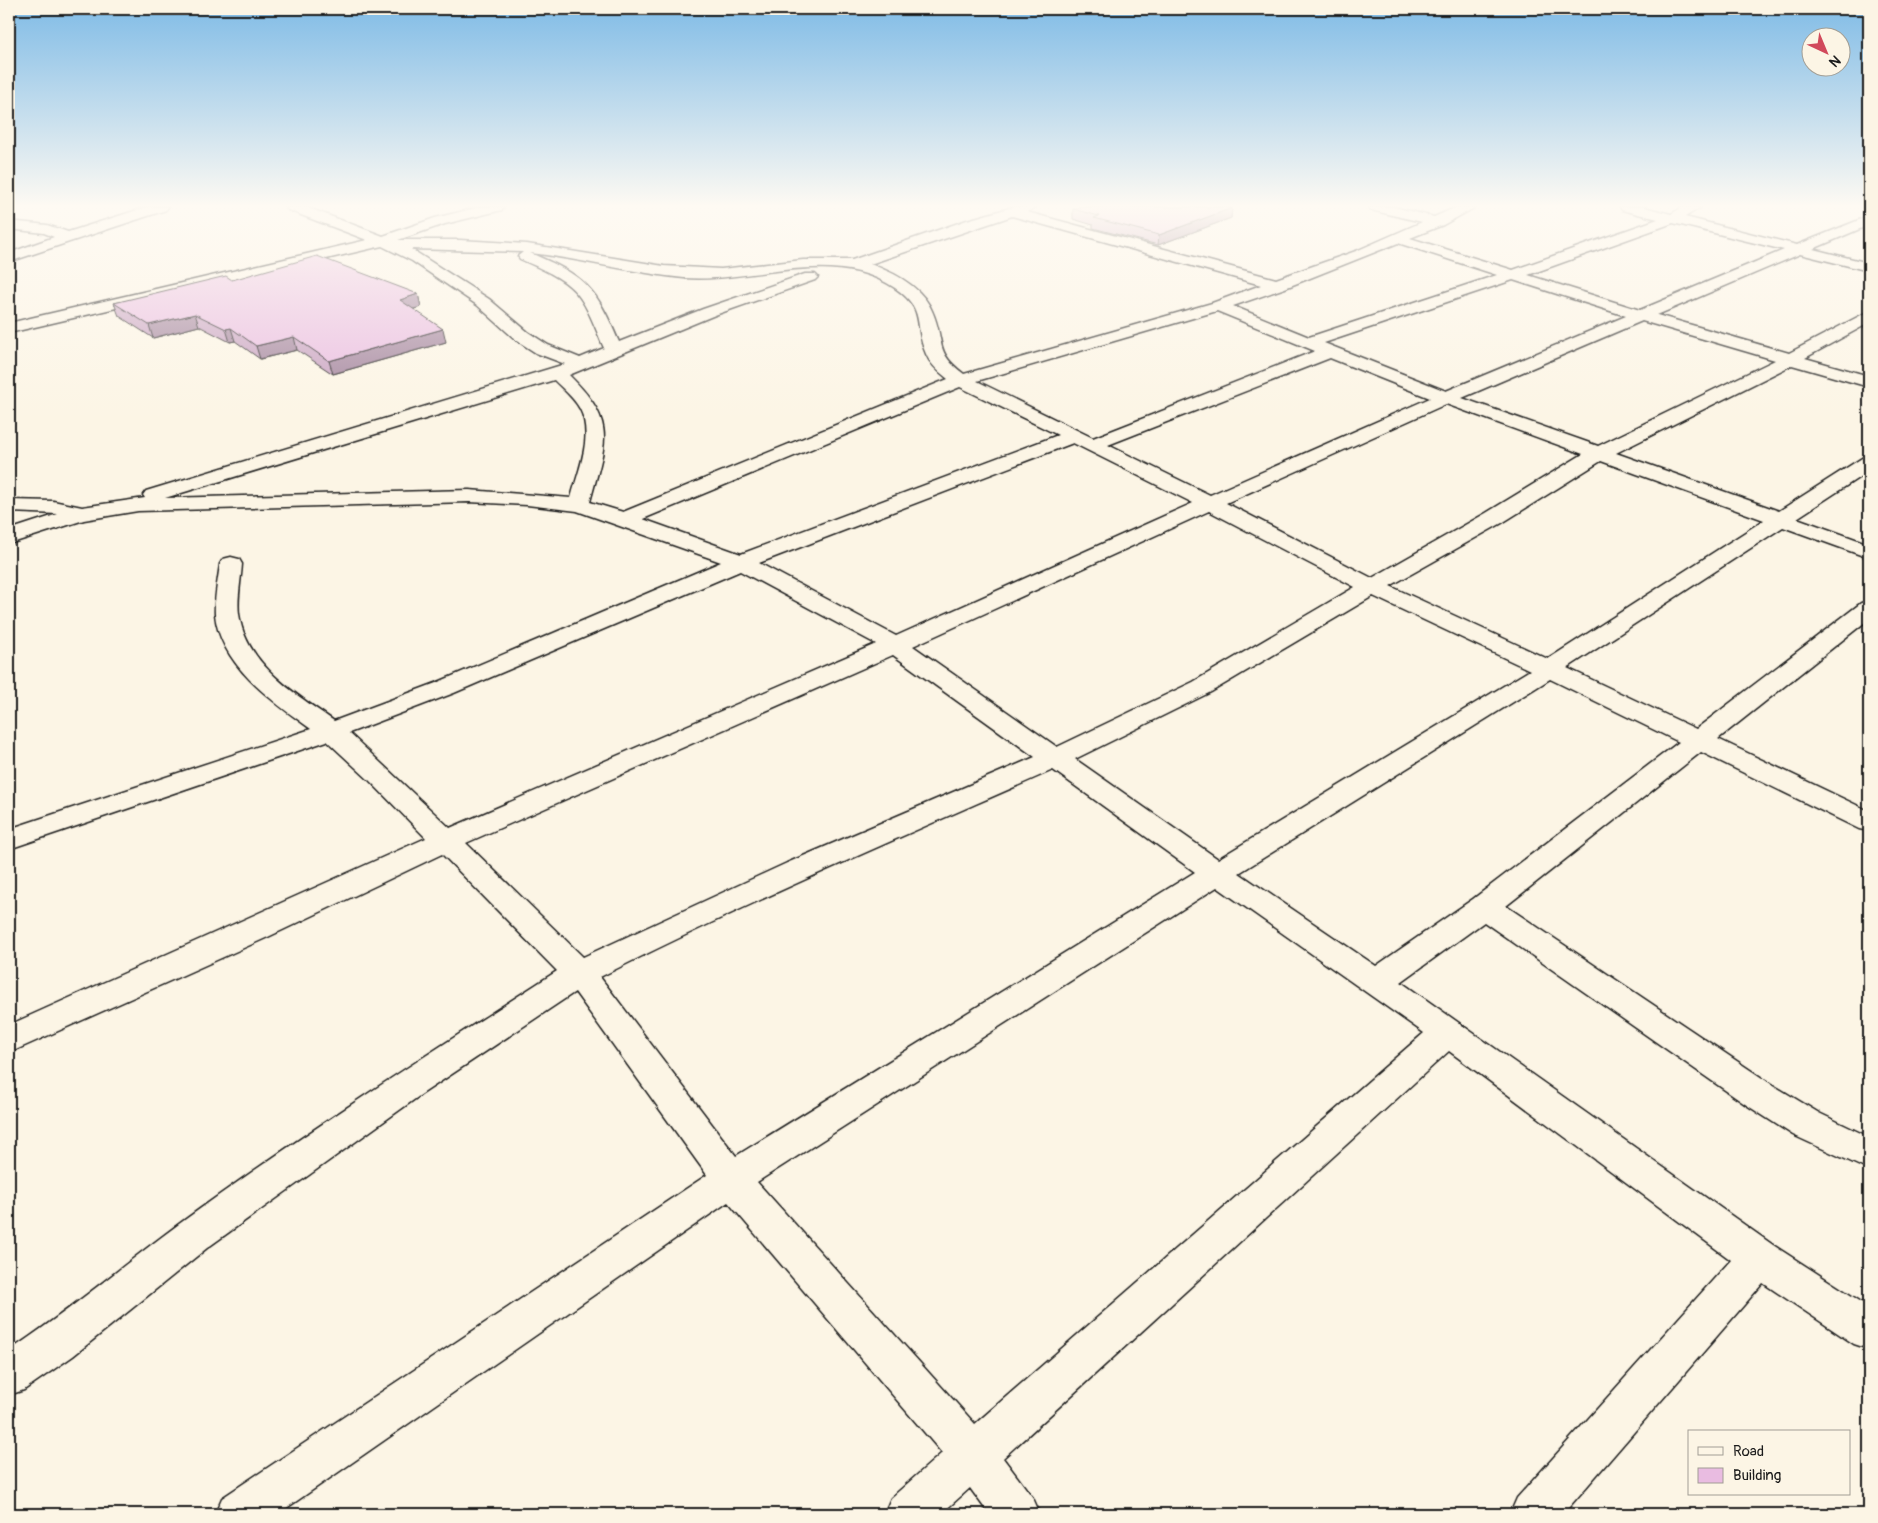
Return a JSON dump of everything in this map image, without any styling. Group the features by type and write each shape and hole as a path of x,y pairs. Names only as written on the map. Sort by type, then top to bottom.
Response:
{"street":[{"path":"9,328 232,278"},
{"path":"447,278 483,302 522,336 542,349 581,364"},
{"path":"568,278 576,283 594,304 614,351"},
{"path":"9,537 557,373 718,308 807,278"},
{"path":"889,278 906,289 919,301 929,323 933,352 946,369 961,380 1210,503 1372,587 1700,740 1869,822"},
{"path":"1255,278 1279,285"},
{"path":"624,519 961,380 1218,306 1297,278"},
{"path":"1306,343 1502,278"},
{"path":"1521,278 1788,360 1869,382"},
{"path":"9,1040 257,929 448,840 895,645 1446,398 1734,278"},
{"path":"1218,306 1446,398 1869,551"},
{"path":"9,1375 58,1342 209,1225 409,1084 579,973 668,929 798,870 1056,758 1202,687 1494,518 1598,454 1788,360 1869,316"},
{"path":"9,838 331,731 445,688 741,562 1329,352"},
{"path":"557,373 588,408 595,426 591,458 578,506"},
{"path":"238,1514 732,1179 1217,873 1549,669 1869,462"},
{"path":"109,508 164,504 468,496 527,499 578,506 624,519 741,562 895,645 1217,873 1448,1032 1759,1258 1869,1330"},
{"path":"9,506 53,507 81,514"},
{"path":"231,564 227,614 236,642 252,668 276,692 331,731 448,840 579,973 732,1179 974,1456 1017,1514"},
{"path":"1376,983 1484,907 1869,608"},
{"path":"1484,907 1758,1094 1806,1124 1869,1154"},
{"path":"907,1514 1448,1032"},
{"path":"1533,1514 1759,1258"}],"building":[{"path":"217,278 229,278 232,280 239,278 376,278 418,294 400,300 443,329 329,361 294,337 256,346 231,328 226,329 195,314 149,325 114,303"}]}
